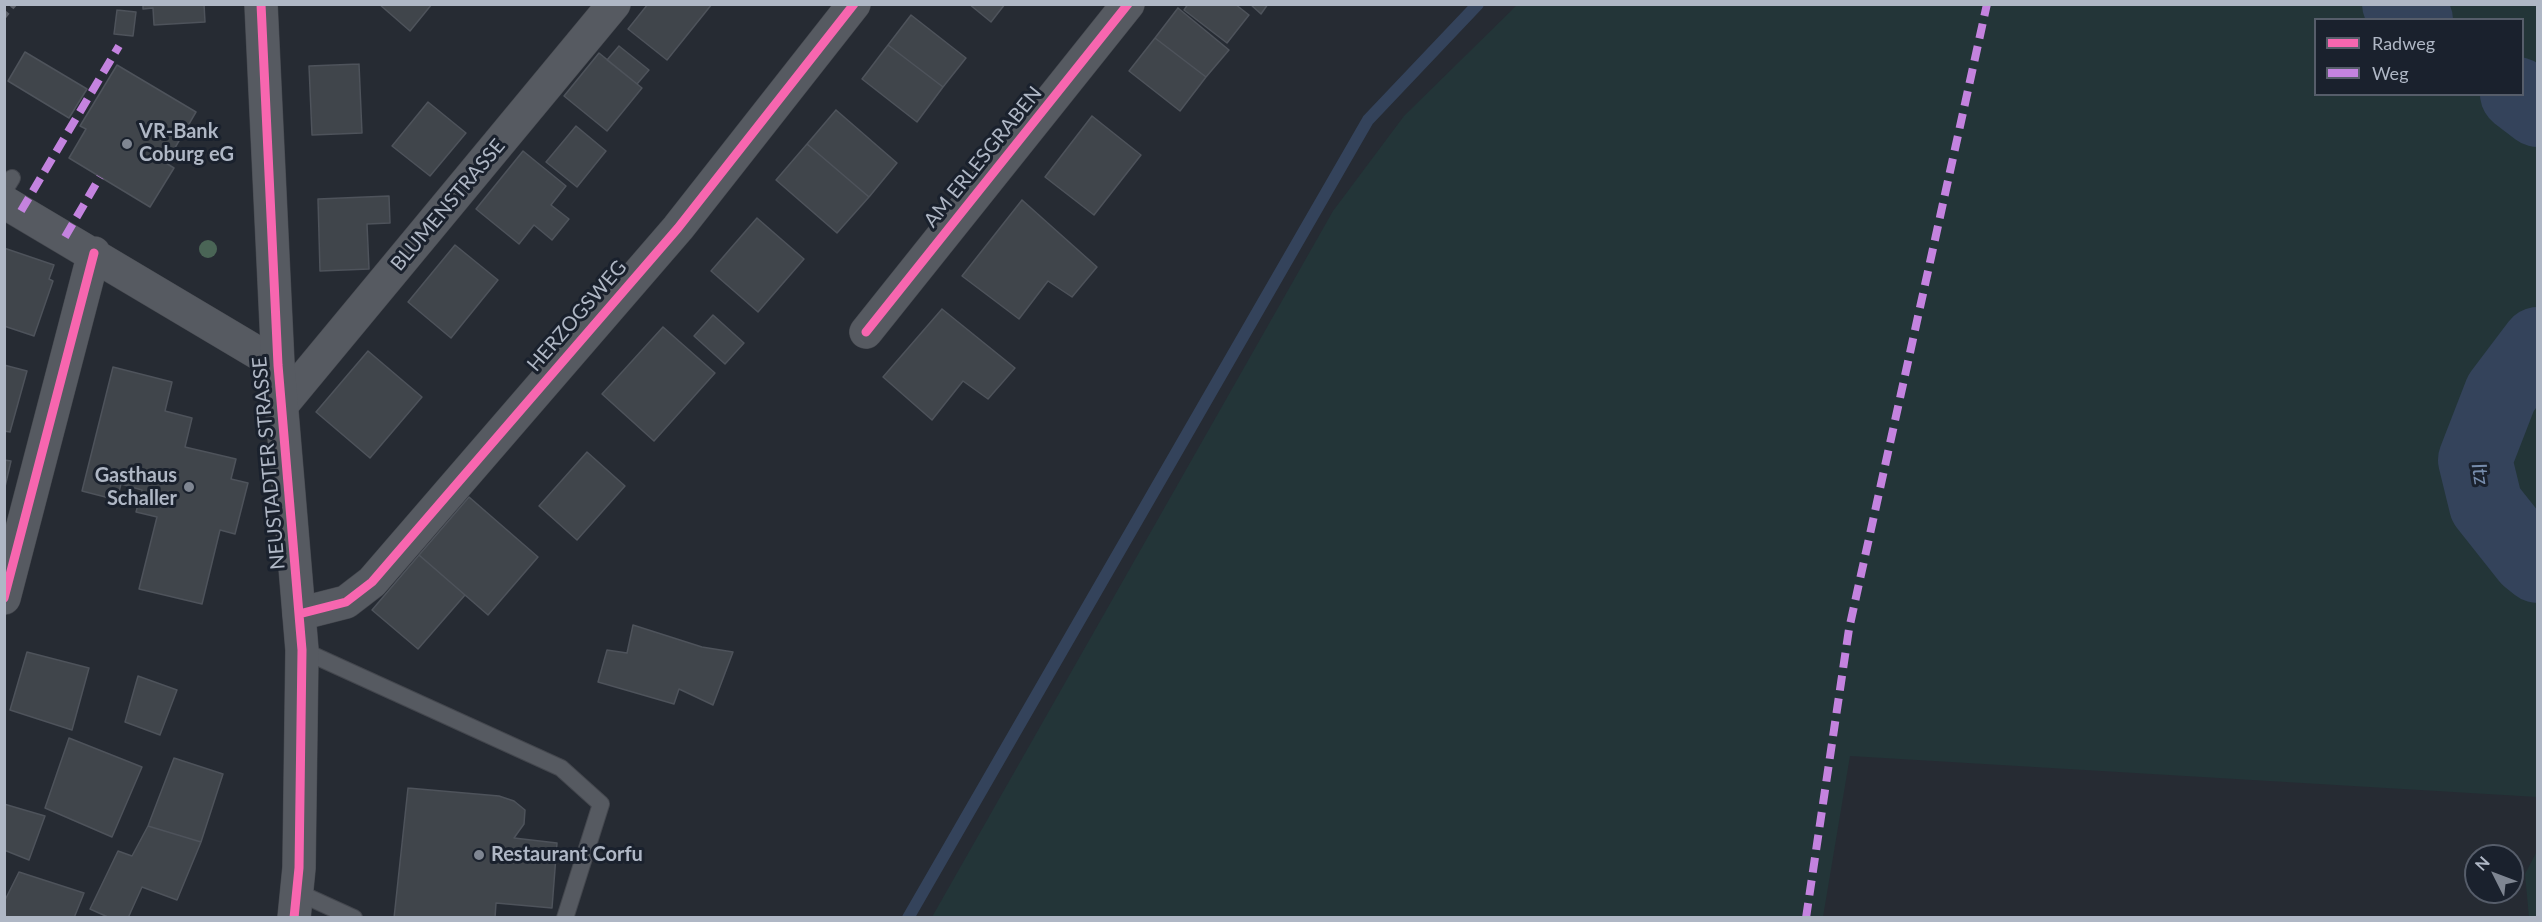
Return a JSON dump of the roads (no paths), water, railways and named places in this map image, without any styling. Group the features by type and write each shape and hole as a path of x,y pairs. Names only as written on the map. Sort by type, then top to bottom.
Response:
{"street":[{"name":"NEUSTADTER STRASSE","path":"261,4 278,365 302,650 296,905"},
{"name":"BLUMENSTRASSE","path":"281,406 614,4"},
{"name":"HERZOGSWEG","path":"299,614 346,602 372,582 678,228 854,4"},
{"name":"AM ERLESGRABEN","path":"866,332 1128,4"},
{"path":"7,190 94,253 278,365"},
{"path":"4,598 94,253"}],"lane":[{"path":"302,650 561,768 601,804 565,918"},
{"path":"296,905 354,918"}],"waterway":[{"path":"908,918 1368,120 1478,4"},
{"name":"Itz","path":"2399,4 2414,18"},
{"name":"Itz","path":"2520,96 2538,110"},
{"name":"Itz","path":"2538,344 2501,393 2475,460 2486,505 2528,558 2538,566"}],"railway":[{"path":"4,17 15,4"}],"place":[{"name":"VR-Bank Coburg eG","path":"127,144"},
{"name":"Gasthaus Schaller","path":"189,487"},
{"name":"Restaurant Corfu","path":"479,855"}]}
